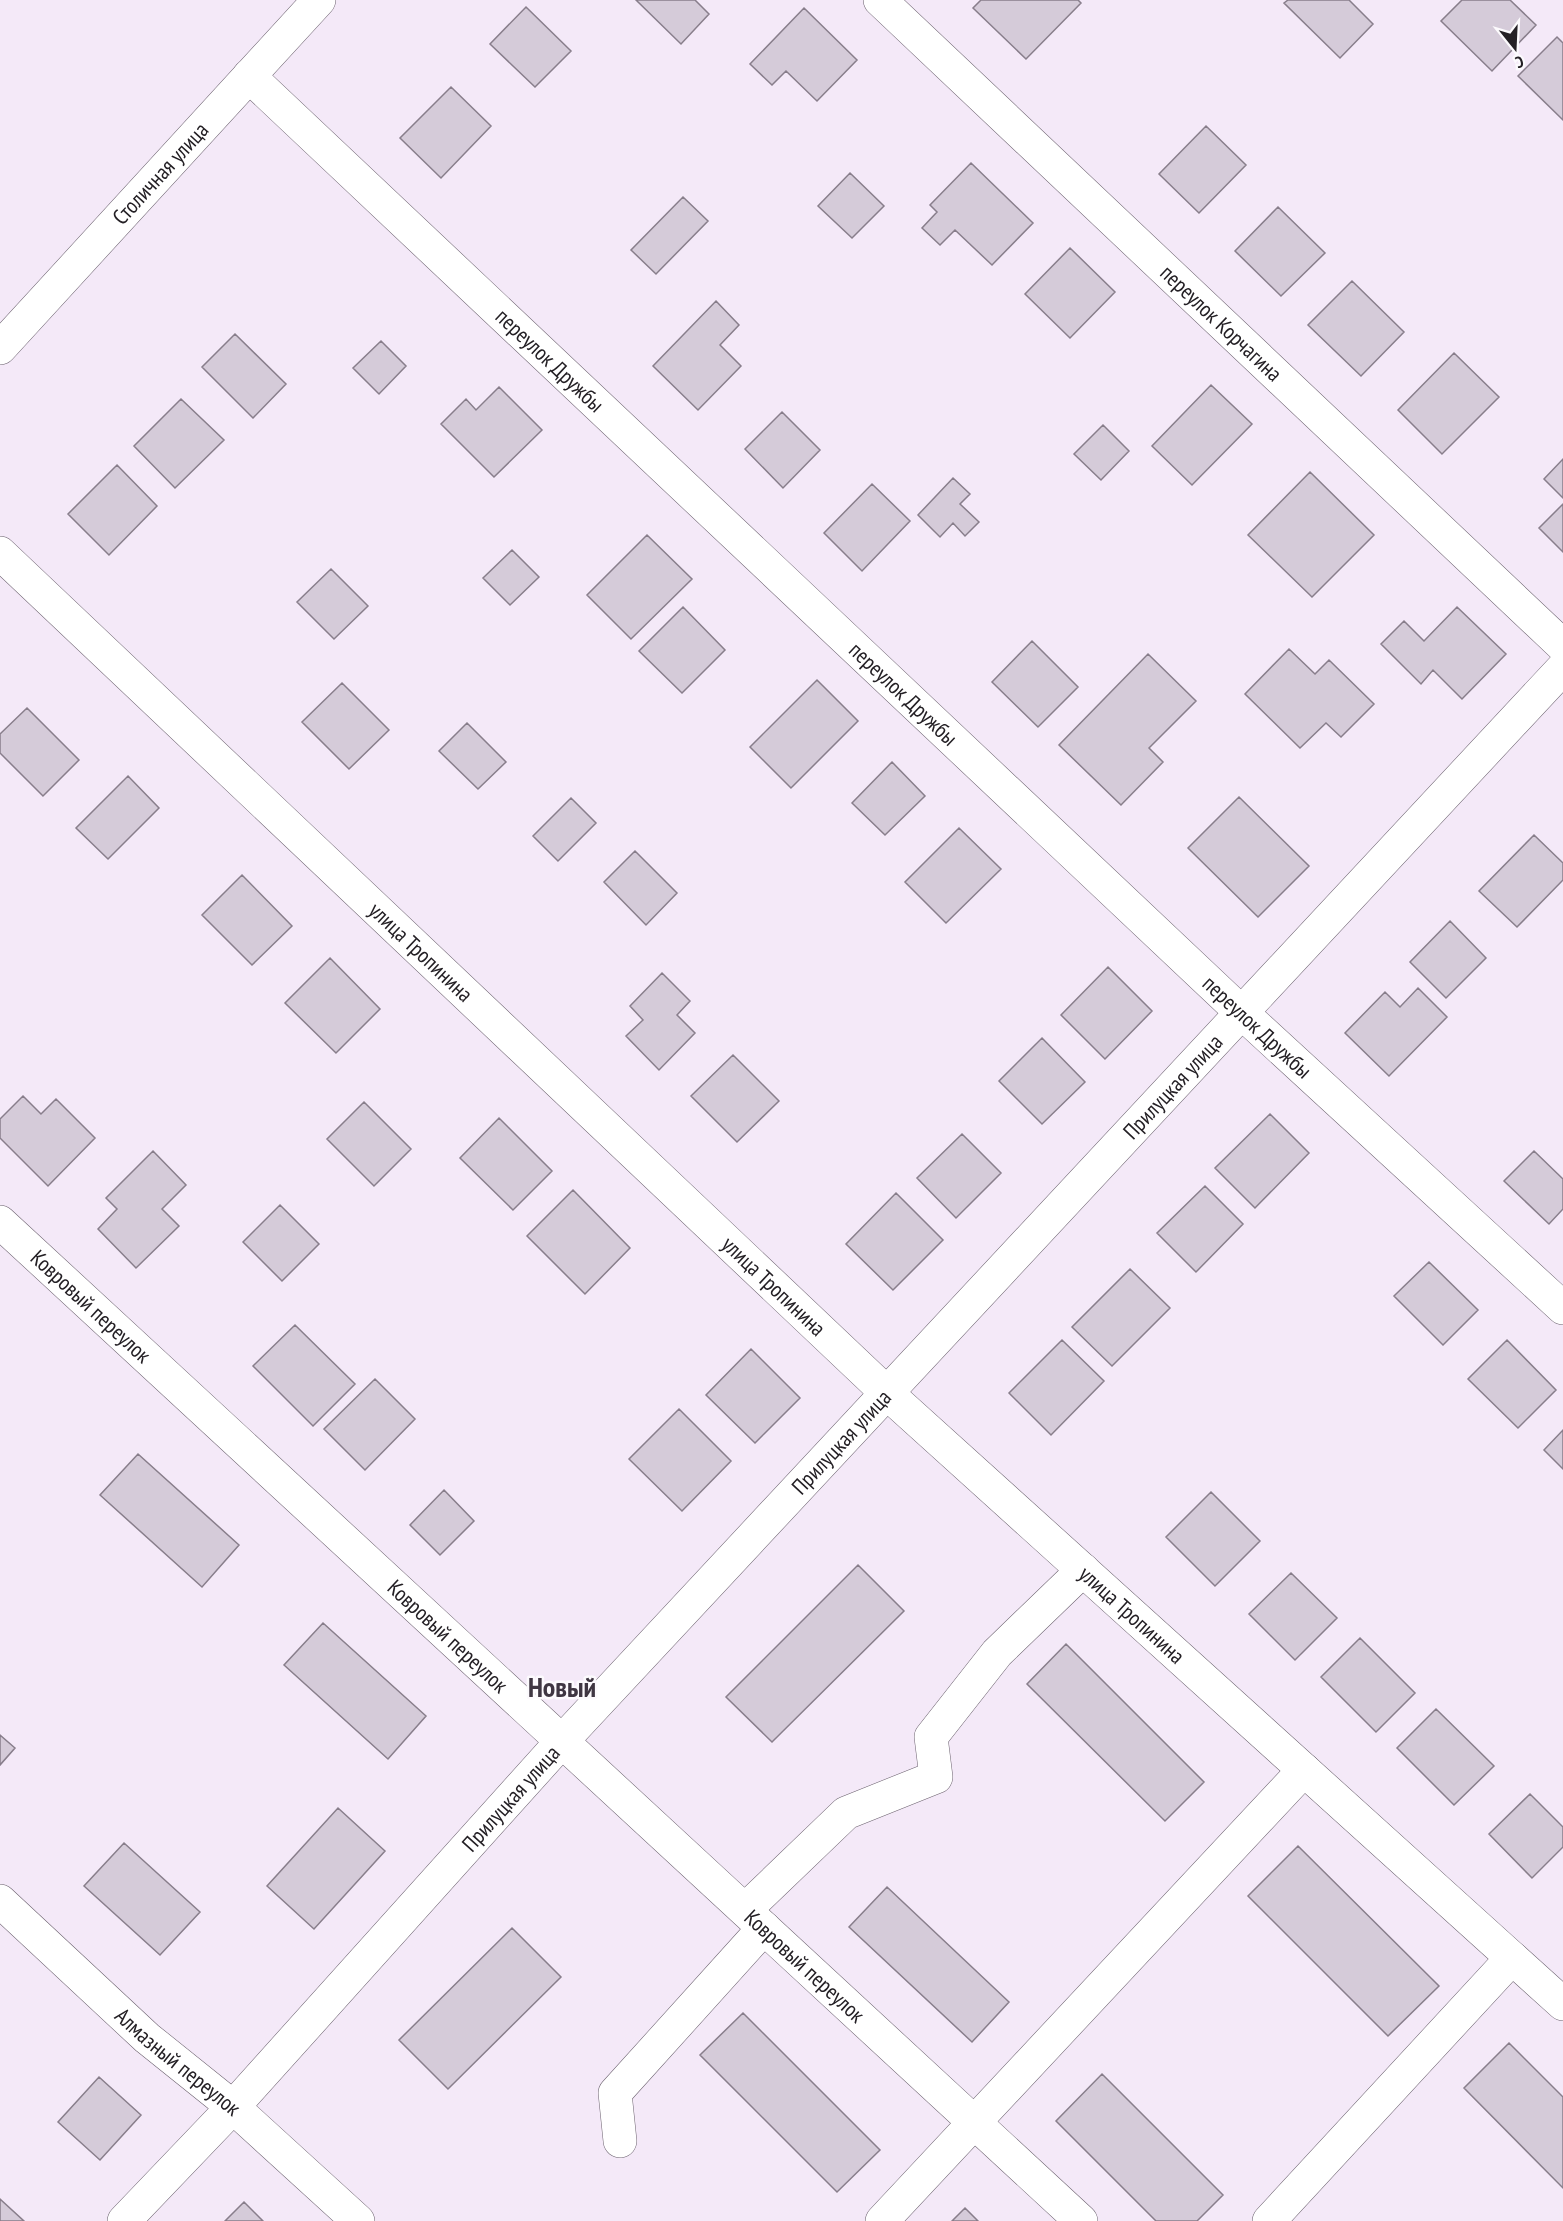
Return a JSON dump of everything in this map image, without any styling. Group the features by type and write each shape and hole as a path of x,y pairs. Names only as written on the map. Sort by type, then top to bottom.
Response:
{"street":[{"name":"Столичная улица","path":"0,348 320,0"},
{"name":"переулок Корчагина","path":"880,0 1563,646"},
{"name":"переулок Дружбы","path":"249,76 1241,1012 1563,1308"},
{"name":"улица Тропинина","path":"0,554 888,1394 1563,2004"},
{"name":"Прилуцкая улица","path":"124,2221 233,2107 563,1740 1563,668"},
{"name":"Ковровый переулок","path":"0,1222 1081,2221"},
{"path":"620,2141 615,2093 755,1919 846,1814 936,1777 931,1737 997,1653 1083,1570"},
{"path":"882,2221 974,2120 1304,1770"},
{"name":"Алмазный переулок","path":"0,1901 147,2038 233,2107 358,2221"},
{"path":"1269,2221 1512,1958"}],"building":[{"path":"636,0 695,0 709,14 681,44"},
{"path":"981,0 1078,0 1081,3 1026,59 973,8"},
{"path":"1288,0 1349,0 1373,24 1340,58 1284,3"},
{"path":"1462,0 1510,0 1536,25 1492,71 1441,21"},
{"path":"526,7 571,51 535,87 490,44"},
{"path":"804,8 857,60 817,101 786,71 772,85 750,64"},
{"path":"1557,37 1563,43 1563,120 1518,76"},
{"path":"451,87 491,126 441,178 400,138"},
{"path":"1206,126 1246,165 1199,213 1159,174"},
{"path":"971,163 1033,223 992,265 955,230 940,245 922,228 937,212 930,205"},
{"path":"850,173 884,206 852,238 818,206"},
{"path":"683,197 708,221 656,274 631,250"},
{"path":"1278,207 1325,253 1281,296 1235,251"},
{"path":"1070,248 1115,292 1070,338 1025,294"},
{"path":"1352,281 1404,332 1361,376 1308,325"},
{"path":"716,301 739,325 720,345 741,366 698,410 653,366"},
{"path":"235,334 286,384 253,418 202,367"},
{"path":"381,341 406,366 379,394 353,368"},
{"path":"1454,353 1499,397 1442,454 1398,410"},
{"path":"1211,385 1252,424 1192,485 1152,446"},
{"path":"499,387 542,430 494,477 441,424 466,399 476,410"},
{"path":"181,399 224,440 175,488 134,446"},
{"path":"782,412 820,450 783,488 745,449"},
{"path":"1103,425 1129,451 1101,480 1074,454"},
{"path":"1563,459 1563,498 1544,479"},
{"path":"117,465 157,506 109,555 68,514"},
{"path":"1310,472 1374,535 1312,597 1248,535"},
{"path":"953,478 970,494 960,504 979,522 965,536 953,523 940,537 918,515"},
{"path":"872,484 910,521 862,571 824,533"},
{"path":"1563,504 1563,552 1539,528"},
{"path":"647,535 692,579 631,639 587,595"},
{"path":"512,550 539,577 510,605 483,578"},
{"path":"331,569 368,606 334,639 297,602"},
{"path":"683,607 725,650 682,693 639,651"},
{"path":"1457,607 1506,654 1462,699 1433,670 1421,684 1381,644 1404,621 1424,641"},
{"path":"1032,641 1078,687 1038,727 992,682"},
{"path":"1289,649 1315,674 1329,660 1374,704 1341,737 1326,723 1300,748 1245,694"},
{"path":"1148,654 1196,701 1149,748 1163,762 1121,805 1059,745"},
{"path":"817,680 858,721 791,788 750,747"},
{"path":"342,683 389,730 349,769 302,722"},
{"path":"27,708 79,760 43,796 0,753 0,734"},
{"path":"467,723 506,762 478,789 439,751"},
{"path":"892,762 925,796 885,835 852,803"},
{"path":"128,776 159,808 108,859 76,828"},
{"path":"1239,797 1309,866 1258,917 1188,848"},
{"path":"571,798 596,823 558,861 533,836"},
{"path":"959,828 1001,869 946,923 905,882"},
{"path":"1534,835 1563,863 1563,880 1517,927 1479,891"},
{"path":"635,851 677,893 646,925 604,882"},
{"path":"242,875 292,926 252,965 202,915"},
{"path":"1450,921 1486,958 1446,998 1410,962"},
{"path":"330,958 380,1009 336,1053 285,1003"},
{"path":"1108,967 1152,1011 1105,1059 1061,1015"},
{"path":"662,973 690,1001 677,1015 695,1033 659,1070 626,1036 643,1020 630,1006"},
{"path":"1418,988 1447,1017 1389,1076 1345,1033 1385,992 1400,1007"},
{"path":"1042,1038 1085,1082 1042,1124 999,1081"},
{"path":"733,1055 779,1101 737,1142 691,1096"},
{"path":"23,1096 41,1114 56,1099 95,1138 48,1186 0,1138 0,1119"},
{"path":"364,1102 411,1149 374,1186 327,1139"},
{"path":"1270,1114 1309,1153 1255,1208 1215,1168"},
{"path":"499,1118 552,1171 513,1210 460,1158"},
{"path":"962,1134 1001,1173 956,1218 917,1178"},
{"path":"153,1151 186,1185 162,1209 179,1226 136,1268 98,1229 117,1209 106,1198"},
{"path":"1534,1151 1563,1179 1563,1209 1549,1224 1504,1181"},
{"path":"1205,1186 1243,1224 1196,1272 1157,1233"},
{"path":"573,1190 630,1248 585,1294 527,1236"},
{"path":"896,1193 943,1240 893,1290 846,1244"},
{"path":"280,1205 319,1244 282,1281 243,1242"},
{"path":"1429,1262 1478,1310 1443,1345 1394,1296"},
{"path":"1130,1269 1170,1308 1112,1366 1072,1327"},
{"path":"295,1325 355,1384 313,1426 253,1366"},
{"path":"1062,1340 1104,1381 1051,1435 1009,1393"},
{"path":"1507,1340 1556,1390 1518,1428 1468,1379"},
{"path":"751,1349 800,1398 755,1443 706,1395"},
{"path":"375,1379 415,1419 365,1470 324,1429"},
{"path":"679,1409 731,1461 682,1511 629,1459"},
{"path":"1563,1430 1563,1469 1544,1450"},
{"path":"138,1454 239,1545 202,1587 100,1495"},
{"path":"444,1490 474,1521 440,1555 410,1525"},
{"path":"1211,1492 1260,1541 1215,1586 1166,1537"},
{"path":"858,1565 904,1611 772,1742 726,1697"},
{"path":"1291,1573 1337,1618 1295,1660 1249,1614"},
{"path":"323,1623 426,1716 388,1759 284,1665"},
{"path":"1360,1638 1415,1693 1376,1732 1321,1677"},
{"path":"1066,1644 1204,1782 1165,1821 1027,1684"},
{"path":"1436,1709 1494,1766 1454,1805 1397,1748"},
{"path":"0,1735 15,1748 0,1765"},
{"path":"1530,1794 1563,1827 1563,1847 1532,1878 1489,1834"},
{"path":"338,1808 385,1851 314,1929 267,1886"},
{"path":"124,1843 200,1912 160,1955 84,1886"},
{"path":"1298,1846 1439,1986 1388,2036 1248,1896"},
{"path":"887,1887 1009,2002 972,2042 849,1927"},
{"path":"512,1928 561,1977 448,2089 399,2040"},
{"path":"743,2013 880,2150 837,2192 700,2055"},
{"path":"1509,2043 1563,2097 1563,2188 1464,2088"},
{"path":"1102,2074 1223,2195 1197,2221 1156,2221 1056,2121"},
{"path":"99,2077 141,2115 100,2160 58,2122"},
{"path":"0,2199 24,2221 0,2221"},
{"path":"244,2202 263,2221 225,2221"},
{"path":"965,2208 978,2221 952,2221"}],"district":[{"name":"Новый","path":"562,1686"}]}
